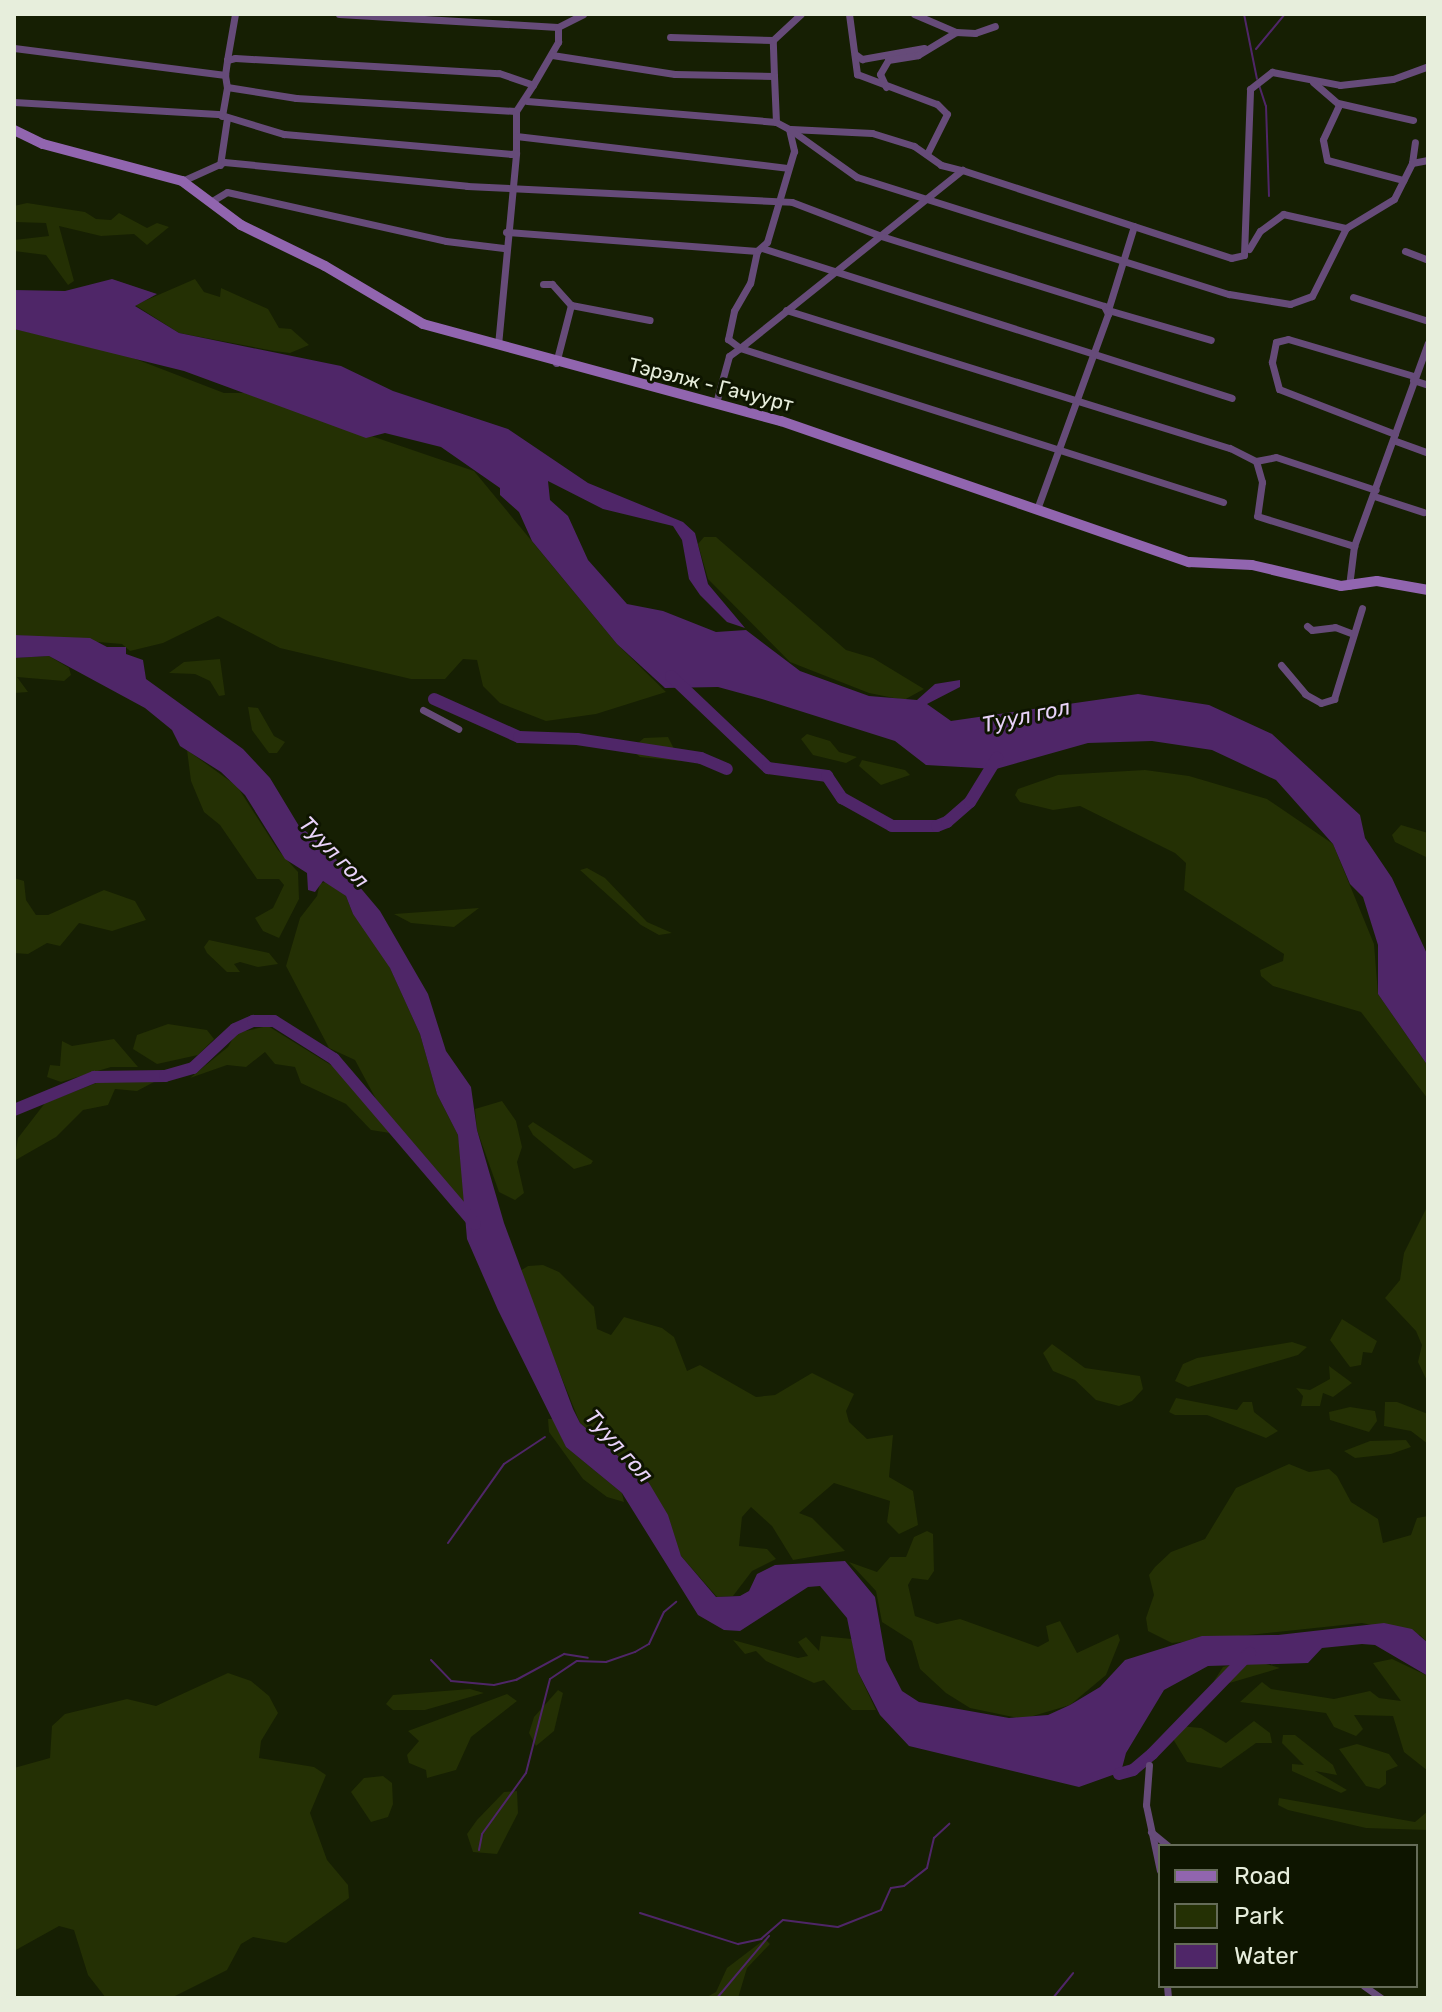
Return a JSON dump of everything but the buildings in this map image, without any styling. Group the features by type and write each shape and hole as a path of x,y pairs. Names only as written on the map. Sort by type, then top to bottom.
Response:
{"main road":[{"name":"Тэрэлж - Гачуурт","path":"14,130 43,144 182,181 241,225 342,275 412,321 556,363 716,403 1038,506 1189,562 1252,565 1349,586 1377,581 1428,590"}],"street":[{"path":"220,165 227,87 225,75 235,14"},
{"path":"339,14 558,27 570,18 583,14"},
{"path":"670,37 773,40 801,14"},
{"path":"849,14 857,74 945,111 946,120 927,154"},
{"path":"914,14 956,32 975,33 995,26"},
{"path":"227,87 310,99 516,111 527,101 552,55 558,27"},
{"path":"886,87 880,80 884,64 909,58 956,32"},
{"path":"773,40 776,122"},
{"path":"14,48 225,75"},
{"path":"855,54 862,59 926,48"},
{"path":"552,55 654,72 774,76"},
{"path":"227,60 499,73 533,85"},
{"path":"1248,251 1250,89 1272,72 1313,82 1374,82 1428,66"},
{"path":"1313,82 1338,103 1413,120"},
{"path":"527,101 776,122 857,177 1229,294 1290,304 1312,296 1346,228 1394,199 1412,163 1415,142"},
{"path":"14,102 224,117 284,134 516,153"},
{"path":"1338,103 1323,140 1327,160 1403,180"},
{"path":"498,345 504,248 516,153 516,111"},
{"path":"789,129 872,133 927,154 941,165 1231,258 1248,251 1260,231 1283,214 1346,228"},
{"path":"789,129 794,151 728,339 740,348 1057,446 1223,502"},
{"path":"516,136 787,168"},
{"path":"1412,163 1428,160"},
{"path":"182,181 220,165 512,187 779,200 1108,310 1211,340"},
{"path":"716,403 729,356 962,170"},
{"path":"212,201 227,192 446,241 504,248"},
{"path":"1038,506 1057,446 1094,354 1134,226"},
{"path":"506,232 760,249 837,270 1232,398"},
{"path":"1405,251 1428,260"},
{"path":"543,284 552,284 571,305 650,320"},
{"path":"1353,297 1428,321"},
{"path":"556,363 571,305"},
{"path":"786,310 1230,448 1256,461 1276,457 1423,512"},
{"path":"1428,385 1288,339 1276,342 1272,362 1279,389 1428,453"},
{"path":"1349,586 1354,546 1428,343"},
{"path":"1256,461 1262,482 1257,516 1354,546"},
{"path":"1281,665 1294,686 1329,703 1347,670 1353,634 1362,608"},
{"path":"1307,626 1312,630 1335,627 1353,634"},
{"path":"423,710 458,729"},
{"path":"1149,1765 1144,1784 1158,1862"},
{"path":"1151,1832 1166,1844"}],"green space":[{"path":"27,203 85,212 96,219 111,220 119,213 147,228 157,223 169,227 147,245 134,234 101,236 59,226 74,281 68,285 46,255 14,251 14,240 49,236 46,223 14,222 14,206"},
{"path":"195,279 204,292 220,297 221,288 268,309 279,328 291,329 309,345 290,353 179,333 135,305"},
{"path":"14,329 120,353 224,393 245,393 474,471 617,644 666,692 596,714 546,721 500,703 483,686 477,660 463,659 445,679 411,679 280,648 218,616 163,643 130,651 122,644 14,635"},
{"path":"704,537 716,537 846,650 873,658 924,689 904,700 869,693 790,662 708,579 698,544"},
{"path":"49,656 69,668 71,675 64,681 17,677 28,692 14,693 14,658"},
{"path":"220,659 225,695 219,696 210,681 195,674 169,673 184,662"},
{"path":"248,707 258,708 274,736 285,742 277,753 269,753 252,730"},
{"path":"807,734 830,741 839,752 857,757 846,763 813,755 801,739"},
{"path":"668,737 680,761 640,757 631,749 644,738"},
{"path":"187,750 237,786 278,850 298,872 299,899 279,938 263,931 255,918 273,908 284,885 279,879 257,879 220,825 204,812 191,781"},
{"path":"862,760 905,770 910,775 881,785 859,766"},
{"path":"1145,770 1189,776 1267,799 1333,844 1374,944 1378,994 1428,1066 1428,1099 1361,1012 1273,986 1261,976 1260,970 1283,961 1284,954 1184,890 1186,863 1175,853 1080,806 1053,810 1020,802 1015,795 1018,789 1058,775"},
{"path":"1401,825 1428,833 1428,858 1395,842 1392,835"},
{"path":"587,868 605,878 647,922 672,933 659,935 641,925 580,870"},
{"path":"14,878 24,881 26,900 36,915 48,915 104,890 135,901 146,920 112,931 79,923 60,946 47,943 28,954 14,953"},
{"path":"326,882 346,896 353,914 382,950 420,1034 437,1094 458,1135 467,1203 459,1202 377,1101 355,1060 329,1048 286,966 300,918 317,896 320,883"},
{"path":"479,908 454,927 411,923 394,914"},
{"path":"209,940 269,953 278,964 258,967 240,962 234,964 240,972 227,972 207,953 204,947"},
{"path":"168,1024 207,1030 214,1039 198,1055 157,1064 133,1049 137,1035"},
{"path":"268,1026 339,1070 390,1133 371,1130 346,1104 301,1083 295,1067 275,1064 265,1052 246,1067 227,1065 190,1078 228,1047 236,1033"},
{"path":"114,1039 138,1067 111,1067 61,1082 47,1077 50,1065 60,1066 62,1041 72,1046"},
{"path":"114,1076 154,1082 137,1091 115,1089 108,1105 83,1110 56,1137 14,1161 18,1138 45,1103"},
{"path":"502,1101 516,1121 522,1147 517,1162 524,1193 515,1200 499,1192 477,1130 475,1109"},
{"path":"533,1122 593,1161 591,1164 574,1169 533,1135 528,1126"},
{"path":"1428,1205 1428,1383 1418,1362 1422,1345 1416,1331 1385,1298 1400,1280 1404,1253"},
{"path":"543,1265 559,1272 594,1307 597,1329 611,1335 624,1317 662,1328 674,1337 687,1371 700,1365 756,1397 775,1395 812,1373 854,1394 846,1411 849,1422 867,1439 893,1435 889,1477 913,1491 918,1525 899,1534 887,1522 890,1501 834,1483 799,1513 812,1518 845,1551 793,1560 772,1526 751,1507 742,1517 739,1546 767,1549 776,1559 752,1571 733,1596 717,1597 681,1556 649,1483 580,1423 522,1280 520,1271 528,1266"},
{"path":"1342,1319 1377,1341 1372,1353 1363,1352 1361,1365 1350,1367 1330,1340"},
{"path":"1292,1342 1307,1347 1298,1355 1188,1387 1175,1381 1183,1364 1197,1358"},
{"path":"1052,1344 1085,1368 1140,1376 1143,1389 1132,1401 1119,1406 1096,1400 1075,1380 1053,1371 1043,1353"},
{"path":"1329,1366 1352,1383 1333,1397 1323,1393 1320,1406 1301,1406 1303,1396 1296,1388 1310,1390 1330,1379"},
{"path":"1176,1398 1237,1410 1243,1402 1252,1402 1254,1412 1278,1431 1266,1438 1207,1415 1175,1415 1169,1412"},
{"path":"1385,1402 1397,1402 1428,1414 1428,1444 1411,1431 1384,1426"},
{"path":"1350,1407 1375,1411 1377,1421 1369,1432 1330,1420 1329,1412"},
{"path":"548,1419 553,1419 566,1447 622,1493 624,1502 607,1497 583,1479 549,1432"},
{"path":"1406,1440 1411,1447 1391,1454 1355,1458 1344,1451 1370,1441"},
{"path":"1289,1464 1309,1472 1329,1469 1337,1476 1351,1502 1378,1519 1383,1543 1411,1535 1417,1518 1428,1516 1428,1643 1420,1635 1362,1623 1172,1643 1148,1631 1146,1618 1154,1595 1149,1575 1155,1567 1171,1552 1205,1539 1236,1488"},
{"path":"927,1531 933,1534 934,1571 928,1580 912,1578 908,1585 915,1616 937,1624 960,1619 1038,1647 1049,1641 1046,1626 1060,1621 1077,1653 1118,1634 1120,1640 1106,1675 1070,1705 1023,1719 970,1708 946,1693 920,1669 912,1641 882,1622 876,1591 849,1562 877,1572 890,1557 906,1557 914,1537"},
{"path":"821,1636 852,1639 858,1672 876,1710 852,1710 824,1680 814,1683 766,1661 756,1651 745,1654 733,1640 798,1658 808,1656 798,1642 806,1637 819,1651"},
{"path":"1392,1659 1428,1676 1428,1771 1404,1752 1393,1716 1354,1715 1363,1729 1356,1736 1334,1727 1326,1713 1240,1702 1262,1682 1271,1689 1334,1699 1370,1691 1379,1698 1401,1701 1373,1663"},
{"path":"1263,1663 1280,1668 1216,1687 1214,1681 1223,1667"},
{"path":"228,1673 251,1681 269,1696 278,1713 261,1741 259,1758 314,1767 326,1775 310,1813 327,1860 348,1885 349,1898 286,1943 253,1937 241,1944 227,1970 171,1998 106,1998 88,1975 74,1930 59,1926 14,1951 14,1768 50,1758 52,1726 65,1714 127,1699 156,1706"},
{"path":"470,1689 484,1693 425,1710 393,1710 386,1704 393,1695"},
{"path":"558,1690 563,1693 554,1731 536,1746 529,1733 534,1717"},
{"path":"507,1694 517,1701 471,1737 456,1770 427,1778 426,1770 409,1763 407,1755 419,1741 408,1731"},
{"path":"1254,1721 1270,1733 1272,1743 1256,1743 1221,1768 1187,1762 1170,1734 1180,1726 1201,1728 1226,1743"},
{"path":"1283,1735 1295,1735 1333,1765 1337,1775 1315,1771 1347,1790 1341,1793 1292,1771 1292,1764 1304,1765 1282,1743"},
{"path":"1357,1744 1389,1754 1398,1766 1386,1771 1386,1784 1379,1789 1366,1786 1339,1749"},
{"path":"383,1776 392,1783 393,1804 388,1817 371,1822 351,1792 364,1778"},
{"path":"517,1791 518,1813 497,1854 473,1852 467,1834 477,1820 504,1792"},
{"path":"1279,1798 1415,1822 1428,1811 1428,1830 1366,1828 1288,1810 1278,1805"},
{"path":"765,1939 770,1944 747,1968 738,1998 705,1998 716,1992 727,1968"}],"water":[{"name":"Туул гол","path":"112,279 157,294 135,306 179,333 341,366 393,391 508,429 588,483 683,522 695,533 708,584 745,628 727,622 700,595 689,579 682,540 673,526 603,509 548,481 550,500 568,516 588,560 627,604 663,611 716,632 746,630 800,671 869,696 917,700 935,684 960,680 960,687 927,704 951,721 1138,694 1209,705 1272,734 1360,815 1365,838 1392,878 1428,956 1428,1066 1378,994 1378,945 1363,897 1350,884 1333,844 1276,780 1212,750 1152,741 1088,743 996,769 926,765 895,741 762,699 718,687 665,688 617,644 532,541 519,512 500,495 500,488 441,447 385,433 366,438 184,371 14,329 14,290 65,291"},
{"path":"14,635 90,638 107,647 126,647 126,654 143,660 146,679 243,749 270,778 299,826 326,847 380,911 428,994 446,1051 471,1087 477,1130 504,1223 573,1409 580,1423 649,1483 668,1515 681,1556 716,1597 740,1596 749,1591 757,1574 775,1565 845,1561 875,1597 886,1660 902,1691 919,1702 1009,1718 1048,1715 1100,1687 1125,1660 1202,1636 1278,1635 1384,1623 1412,1629 1428,1643 1428,1676 1375,1645 1362,1644 1322,1648 1308,1663 1208,1666 1164,1690 1126,1753 1121,1772 1079,1787 909,1746 880,1715 858,1672 847,1618 820,1586 808,1587 740,1631 724,1630 698,1615 622,1493 566,1447 498,1310 467,1239 458,1135 437,1094 420,1034 390,968 353,914 346,896 323,881 315,892 308,890 307,873 285,859 245,795 221,772 180,746 172,730 145,708 49,656 14,658"}],"waterway":[{"path":"1244,14 1257,79"},
{"path":"1256,49 1285,14"},
{"path":"1259,85 1266,106 1269,196"},
{"path":"671,676 768,768 827,776 842,798 892,826 937,826 947,822 970,802 997,758"},
{"path":"434,699 519,737 577,739 701,758 727,769"},
{"path":"14,1110 94,1077 165,1076 193,1068 235,1029 253,1021 274,1021 334,1059 475,1224"},
{"path":"448,1543 504,1464 545,1437"},
{"path":"479,1850 482,1834 526,1773 550,1679 577,1661 606,1662 649,1644 664,1612 676,1602"},
{"path":"1119,1774 1133,1770 1152,1754 1250,1653"},
{"path":"431,1660 451,1681 494,1685 516,1680 564,1654 588,1658"},
{"path":"640,1913 738,1944 761,1939 783,1920 838,1927 881,1910 891,1888 904,1886 927,1868 934,1838 949,1824"},
{"path":"717,1998 769,1936"},
{"path":"1053,1998 1073,1973"}]}
